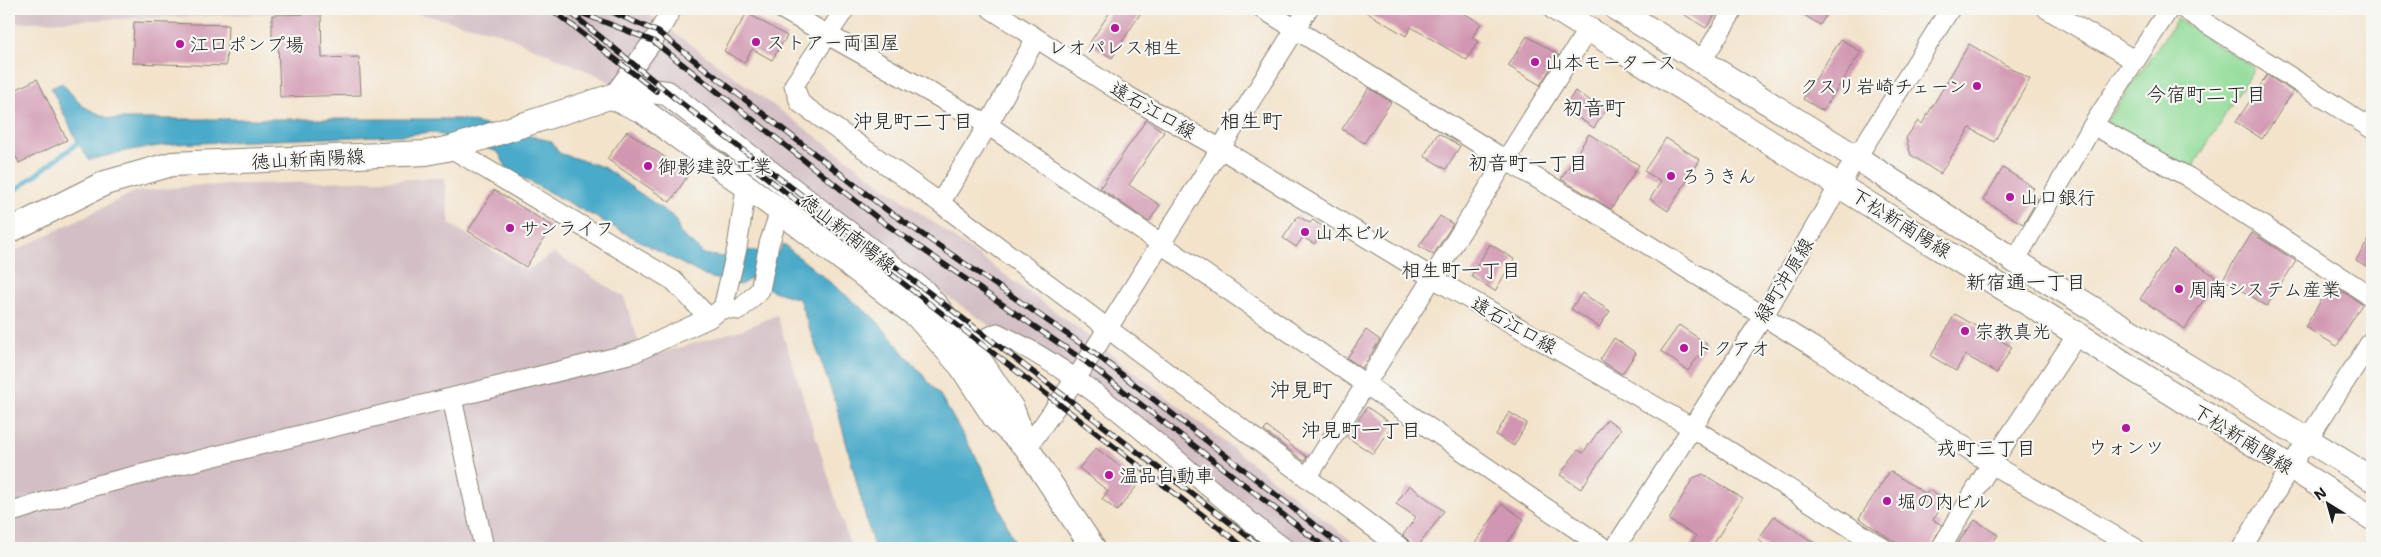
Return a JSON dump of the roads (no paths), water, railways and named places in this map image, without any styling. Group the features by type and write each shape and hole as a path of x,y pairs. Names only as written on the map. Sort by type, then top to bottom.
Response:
{"main road":[{"name":"下松新南陽線","path":"1556,9 1840,184 2077,335 2372,518"},
{"name":"下松新南陽線","path":"1618,9 1857,158 2015,261 2372,479"},
{"name":"徳山新南陽線","path":"9,231 105,184 172,164 426,154 634,89 667,94 924,292 970,346 1012,409 1027,448 1093,548"},
{"name":"徳山新南陽線","path":"612,97 643,111 780,211 918,317 961,366 995,418 1027,448"}],"street":[{"path":"612,97 653,41 672,9"},
{"path":"782,9 988,125 1604,548"},
{"path":"844,9 794,85 800,103 940,203 1107,330 1401,548"},
{"name":"遠石江口線","path":"991,9 1120,91 1221,149 1433,278 1691,427 1882,548"},
{"path":"1263,9 1507,161 1595,212 1815,348 1992,464 2135,548"},
{"path":"1027,448 1107,330 1308,9"},
{"path":"1701,62 1734,9"},
{"name":"緑町沖原線","path":"1615,548 1763,317 1840,184 1950,9"},
{"path":"2047,9 2134,60"},
{"path":"2015,261 2093,125 2169,9"},
{"path":"2184,9 2372,129"},
{"path":"1307,478 1588,29"},
{"path":"940,203 988,125 1036,38"},
{"path":"2093,125 2188,177 2372,297"},
{"path":"455,146 674,281 716,313"},
{"path":"716,313 729,287 746,188"},
{"path":"9,513 94,486 633,353 716,313 739,310 760,290 769,244 780,211"},
{"path":"970,346 997,333 1029,348 1076,378 1273,545"},
{"path":"1941,548 1992,464 2077,335"},
{"path":"2242,548 2307,440 2372,340"},
{"path":"452,398 484,548"}],"water":[{"path":"62,83 82,106 110,119 460,119 551,141 559,153 603,167 675,218 680,233 704,254 722,257 741,250 778,253 783,244 875,319 940,395 981,466 1017,548 874,548 836,404 799,299 773,291 752,278 740,285 705,276 508,170 498,152 431,132 404,135 174,144 130,150 89,160 78,143 51,88"}],"waterway":[{"path":"9,195 78,143 83,142"}],"railway":[{"path":"551,9 656,91"},
{"path":"571,9 653,41 880,220 1086,362 1326,548"},
{"path":"605,9 658,32 887,210 1093,352 1344,548"},
{"path":"570,12 676,99 1263,548"},
{"path":"753,167 1245,548"}],"place":[{"name":"レオパレス相生","path":"1115,28"},
{"name":"ストアー両国屋","path":"756,42"},
{"name":"江口ポンプ場","path":"180,44"},
{"name":"山本モータース","path":"1535,62"},
{"name":"クスリ岩崎チェーン","path":"1977,86"},
{"name":"御影建設工業","path":"648,166"},
{"name":"ろうきん","path":"1671,176"},
{"name":"山口銀行","path":"2010,197"},
{"name":"サンライフ","path":"510,228"},
{"name":"山本ビル","path":"1305,232"},
{"name":"周南システム産業","path":"2179,289"},
{"name":"宗教真光","path":"1965,331"},
{"name":"トクアオ","path":"1684,348"},
{"name":"ウォンツ","path":"2126,428"},
{"name":"温品自動車","path":"1109,475"},
{"name":"堀の内ビル","path":"1887,501"}],"district":[{"name":"今宿町二丁目","path":"2206,94"},
{"name":"初音町","path":"1594,108"},
{"name":"沖見町二丁目","path":"913,121"},
{"name":"相生町","path":"1251,121"},
{"name":"初音町一丁目","path":"1528,163"},
{"name":"相生町一丁目","path":"1461,270"},
{"name":"新宿通一丁目","path":"2026,282"},
{"name":"沖見町","path":"1301,390"},
{"name":"沖見町一丁目","path":"1361,430"},
{"name":"戎町三丁目","path":"1986,448"}]}
